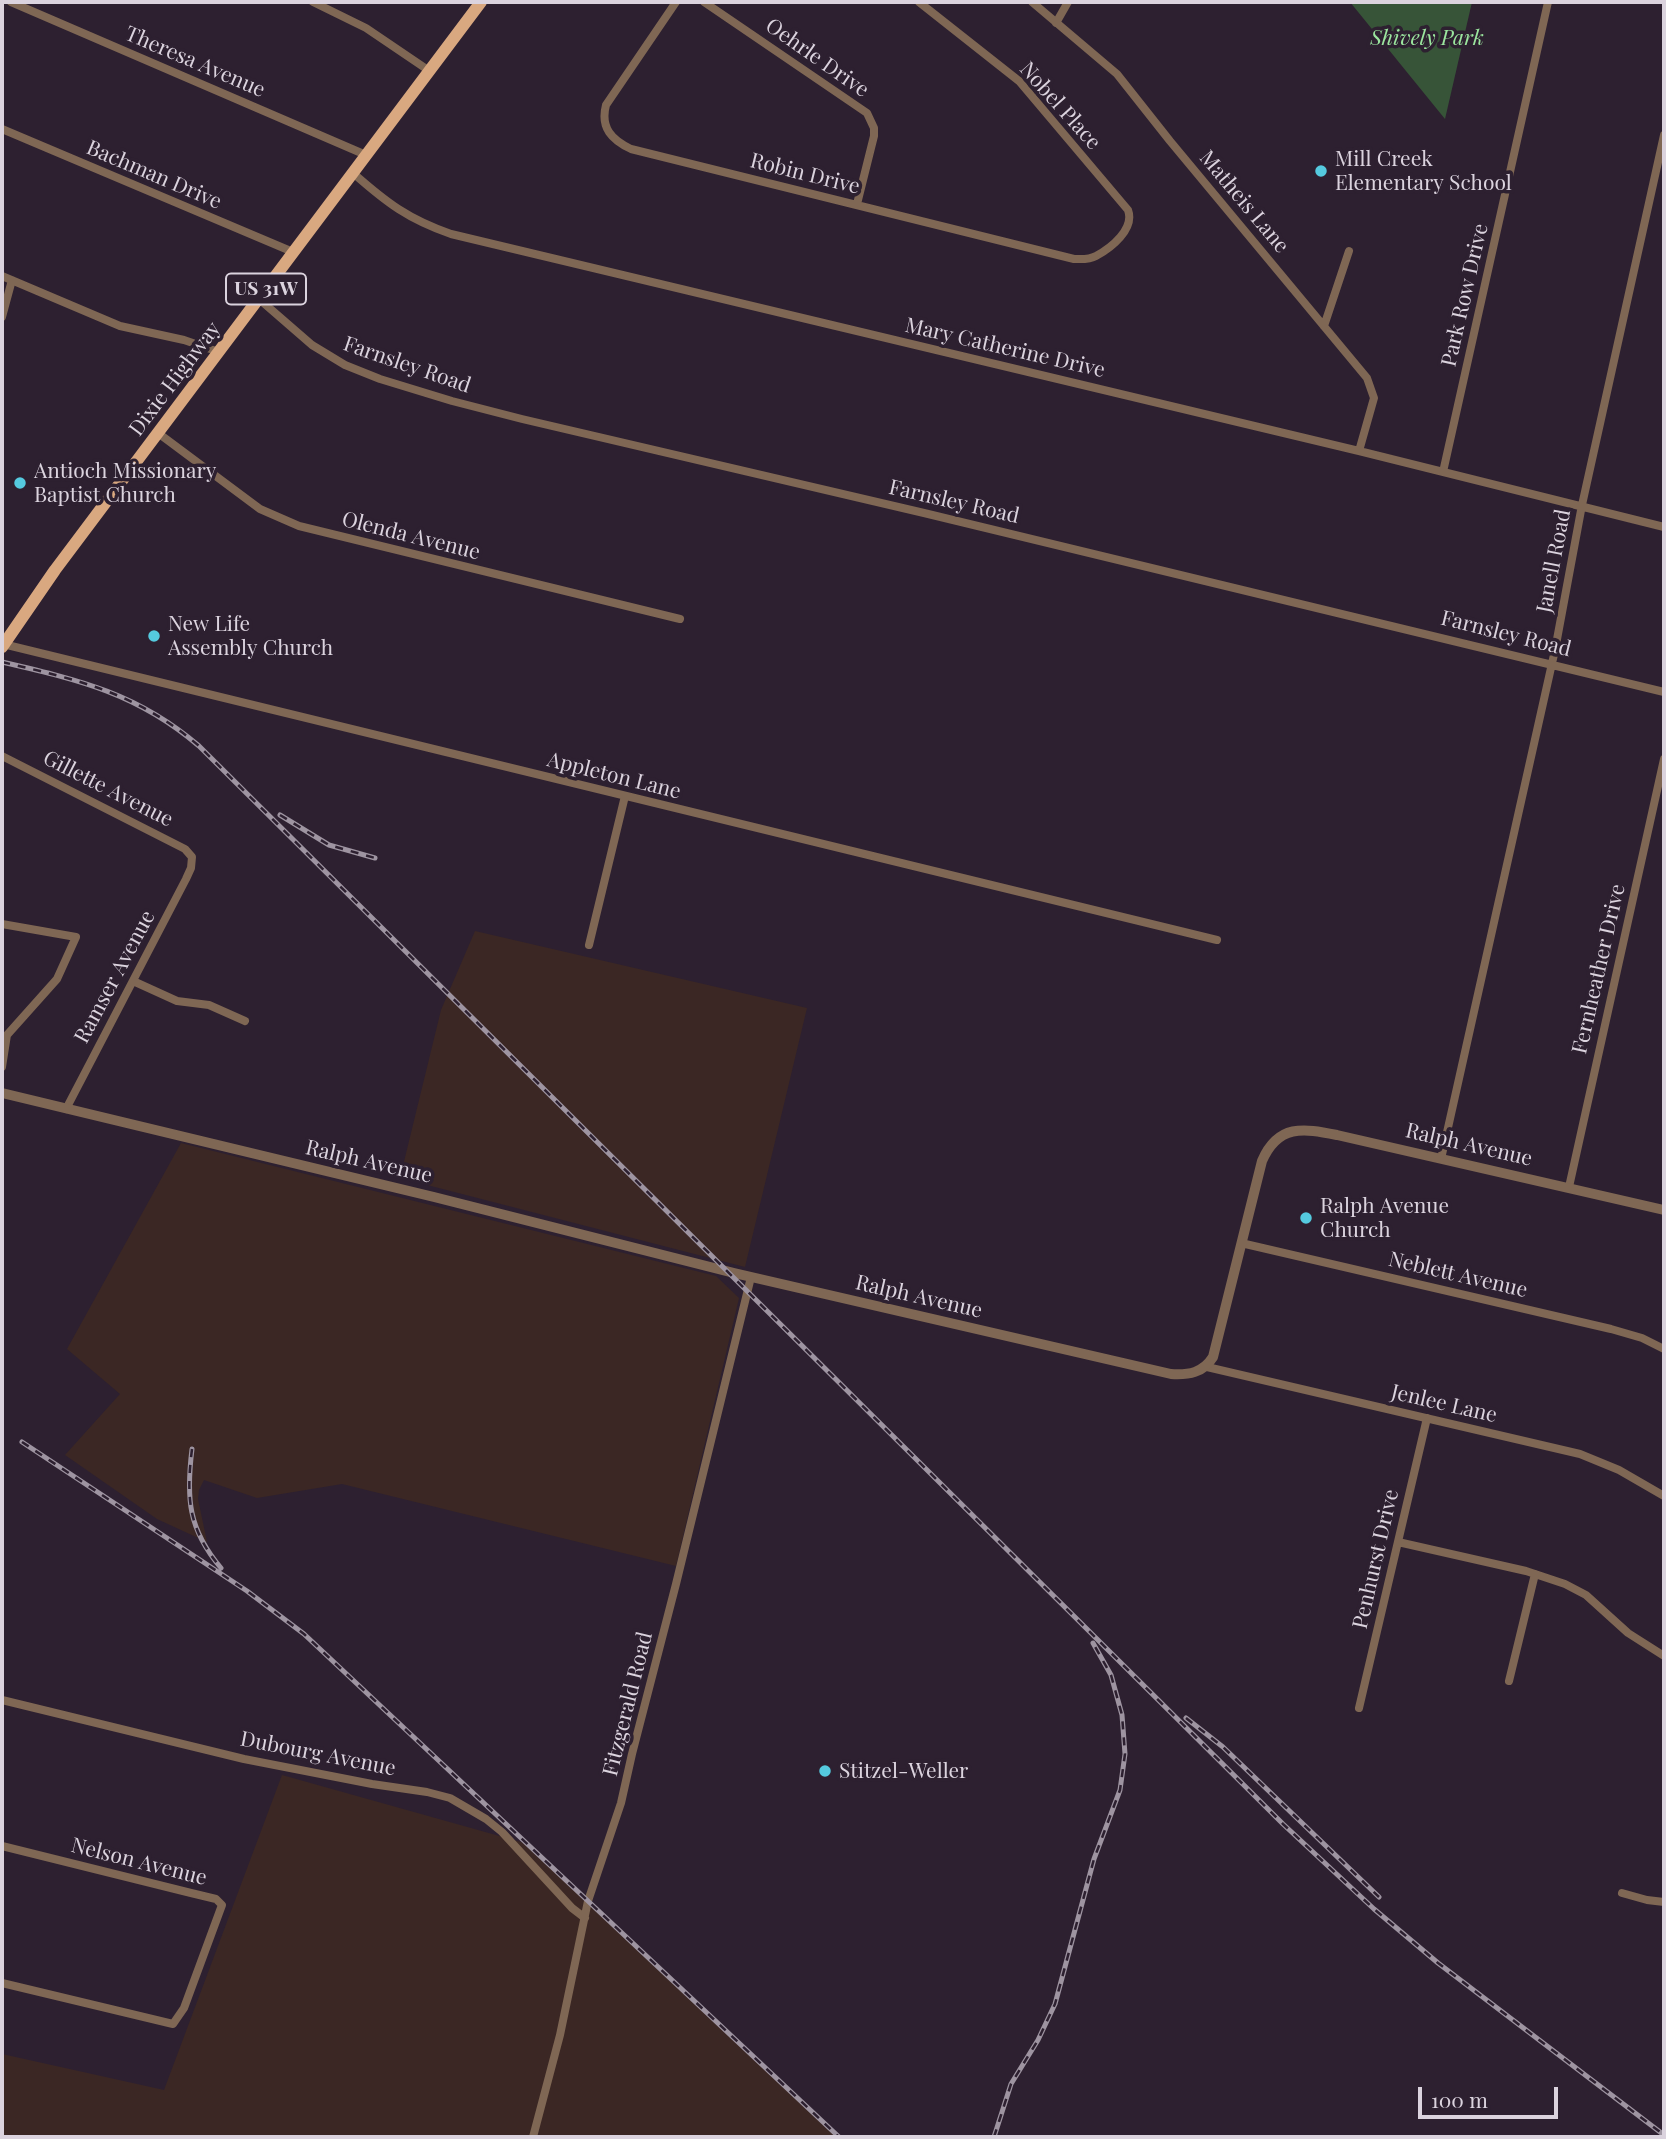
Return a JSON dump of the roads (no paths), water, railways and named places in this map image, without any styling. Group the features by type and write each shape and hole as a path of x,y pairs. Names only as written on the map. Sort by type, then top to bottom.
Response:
{"main road":[{"name":"Dixie Highway","path":"2,646 50,576 481,2"}],"street":[{"name":"Theresa Avenue","path":"10,2 366,155"},
{"path":"313,2 366,28 428,70"},
{"name":"Robin Drive","path":"677,2 606,105 604,119 610,135 618,143 632,149 1084,260 1096,256 1124,233 1130,218"},
{"name":"Oehrle Drive","path":"704,2 867,113 874,128 874,135 857,204"},
{"name":"Nobel Place","path":"919,2 1019,81 1128,210 1130,218"},
{"name":"Matheis Lane","path":"1032,2 1117,74 1367,378 1374,392 1373,405 1359,451"},
{"path":"1056,23 1068,2"},
{"name":"Park Row Drive","path":"1443,472 1548,2"},
{"name":"Bachman Drive","path":"2,129 293,252"},
{"name":"Janell Road","path":"1441,1158 1552,664 1582,505 1664,135"},
{"name":"Mary Catherine Drive","path":"353,173 392,207 413,220 451,234 1359,451 1664,527"},
{"path":"1324,326 1349,251"},
{"path":"2,276 120,326 184,340 219,352"},
{"path":"2,317 12,280"},
{"name":"Farnsley Road","path":"259,299 312,345 345,365 380,379 452,401 1664,692"},
{"name":"Olenda Avenue","path":"158,433 260,509 299,526 680,619"},
{"name":"Appleton Lane","path":"2,646 1217,940"},
{"name":"Gillette Avenue","path":"2,756 186,849 193,860"},
{"name":"Fernheather Drive","path":"1569,1187 1664,759"},
{"path":"589,945 625,796"},
{"name":"Ramser Avenue","path":"66,1109 186,879 193,860"},
{"path":"2,924 76,937 57,979 7,1035 2,1067"},
{"path":"133,981 177,1001 209,1005 245,1021"},
{"name":"Ralph Avenue","path":"2,1093 751,1277 1171,1374 1185,1375 1207,1367 1215,1348 1262,1161 1269,1147 1286,1133 1309,1129 1664,1210"},
{"name":"Neblett Avenue","path":"1241,1243 1619,1331 1664,1349"},
{"name":"Fitzgerald Road","path":"533,2137 561,2035 594,1880 621,1803 751,1277"},
{"name":"Jenlee Lane","path":"1207,1367 1580,1454 1619,1470 1664,1496"},
{"name":"Penhurst Drive","path":"1359,1708 1427,1418"},
{"path":"1398,1542 1535,1574 1564,1584 1586,1595 1635,1639 1664,1656"},
{"path":"1509,1681 1535,1574"},
{"name":"Dubourg Avenue","path":"2,1700 256,1761 450,1798 476,1812 502,1832 563,1899 585,1919"},
{"name":"Nelson Avenue","path":"2,1846 219,1901 222,1905 184,2008 173,2024 2,1983"},
{"path":"1622,1892 1664,1902"}],"railway":[{"path":"2,662 57,675 130,701 153,713 199,746 1283,1824 1374,1909 1438,1963 1664,2135"},
{"path":"280,815 329,845 375,858"},
{"path":"22,1442 247,1591 304,1634 839,2137"},
{"path":"192,1449 189,1483 192,1512 202,1540 221,1568"},
{"path":"994,2137 1011,2084 1038,2040 1055,2004 1094,1859 1120,1790 1125,1754 1122,1715 1111,1675 1093,1643"},
{"path":"1186,1718 1223,1747 1379,1897"}],"place":[{"name":"Mill Creek Elementary School","path":"1321,171"},
{"name":"Antioch Missionary Baptist Church","path":"20,483"},
{"name":"New Life Assembly Church","path":"154,636"},
{"name":"Ralph Avenue Church","path":"1306,1218"},
{"name":"Stitzel-Weller","path":"825,1771"}],"park label":[{"name":"Shively Park","path":"1427,38"}]}
